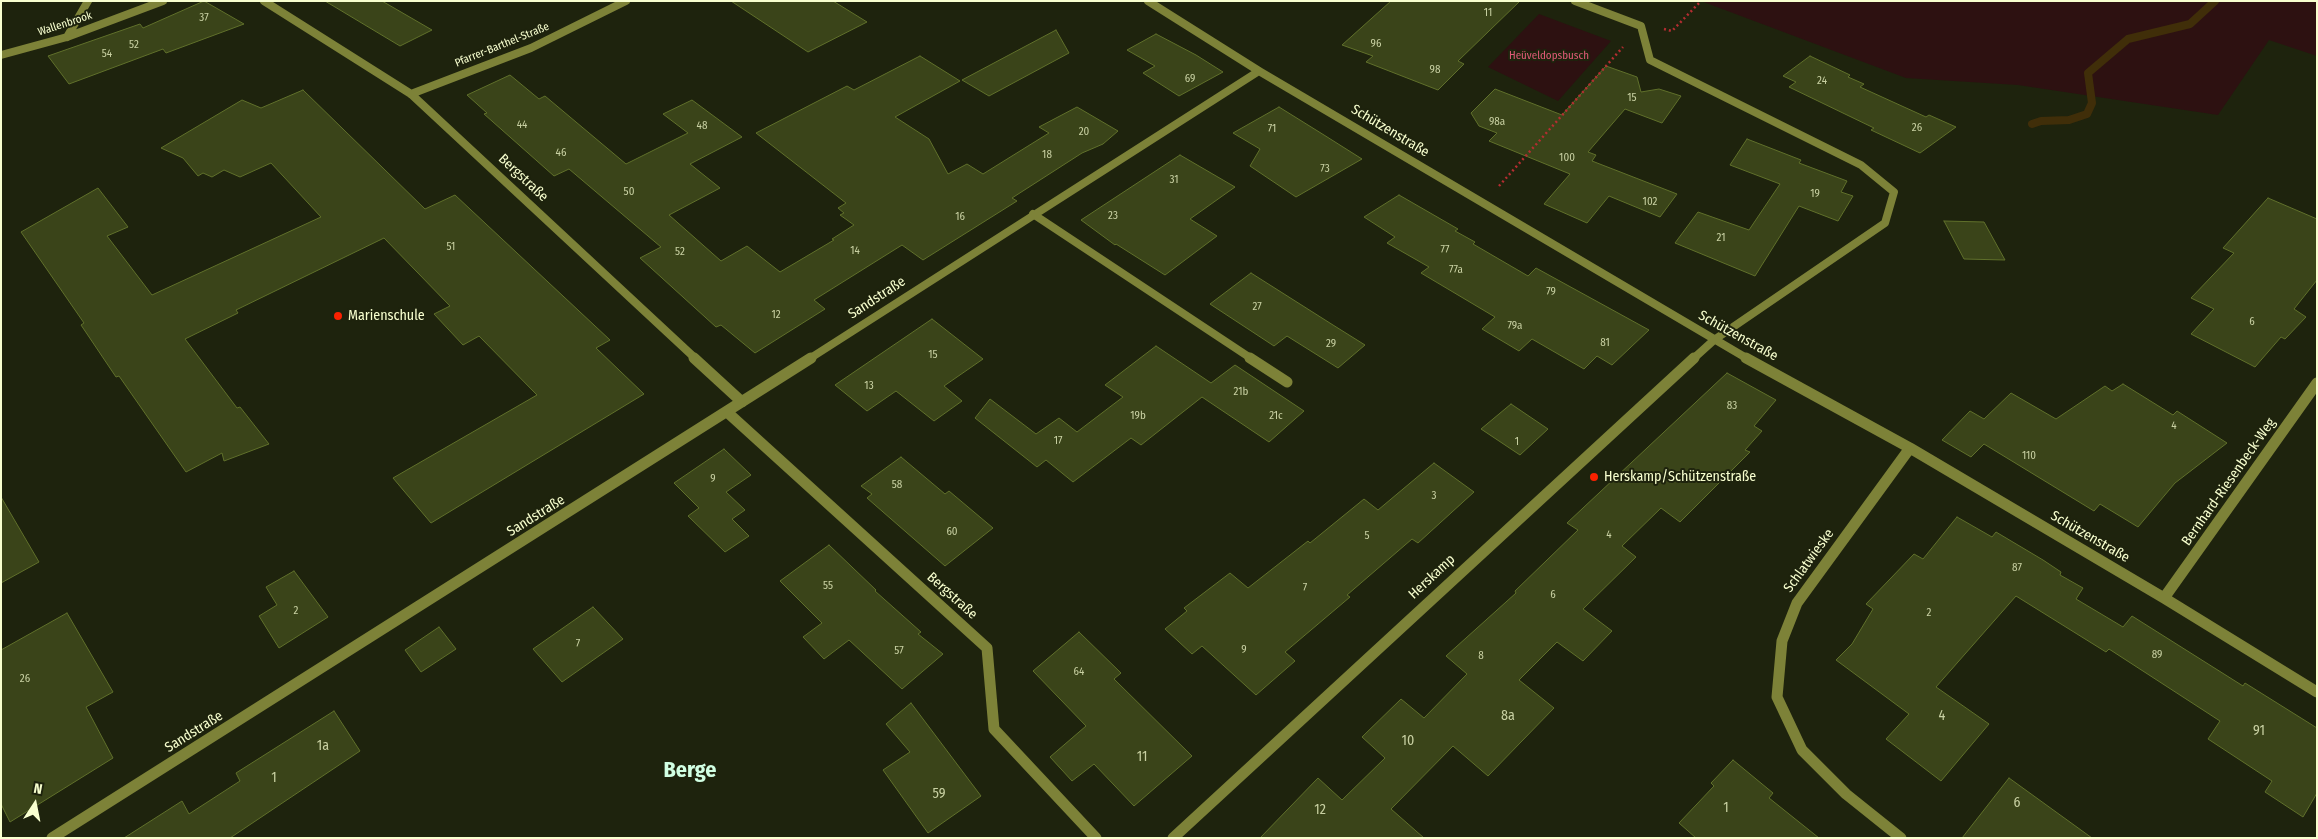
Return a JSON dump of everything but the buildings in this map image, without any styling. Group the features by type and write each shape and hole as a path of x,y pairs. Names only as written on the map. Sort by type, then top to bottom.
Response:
{"street":[{"path":"67,37 88,1"},
{"name":"Wallenbrook","path":"1,55 67,37 163,1"},
{"name":"Bergstraße","path":"264,1 411,94 742,402"},
{"name":"Pfarrer-Barthel-Straße","path":"411,94 531,48 626,1"},
{"name":"Schützenstraße","path":"1148,1 1258,71 1483,204 1714,340 1910,448 2164,598 2317,692"},
{"path":"1575,1 1642,26 1650,60 1861,165 1894,192 1885,222 1714,340"},
{"name":"Sandstraße","path":"52,838 742,402 1258,71"},
{"path":"1033,214 1287,382"},
{"name":"Herskamp","path":"1172,838 1607,436 1714,340"},
{"name":"Bernhard-Riesenbeck-Weg","path":"2164,598 2317,383"},
{"name":"Bergstraße","path":"726,412 987,648 994,729 1096,838"},
{"name":"Schlatwieske","path":"1901,838 1846,794 1802,750 1777,697 1782,641 1797,603 1910,448"}],"path":[{"path":"1483,204 1642,26 1672,31 1701,1"}],"green space":[{"path":"1701,1 2317,1 2317,56 2269,40 2218,115 2018,85 1906,78"},
{"name":"Heüveldopsbusch","path":"1539,14 1611,41 1558,101 1488,67"}],"waterway":[{"path":"2032,124 2041,121 2069,120 2087,114 2092,103 2088,73 2128,39 2190,24 2215,1"}],"place":[{"name":"Marienschule","path":"338,316"},
{"name":"Herskamp/Schützenstraße","path":"1594,477"}],"district":[{"name":"Berge","path":"690,771"}]}
